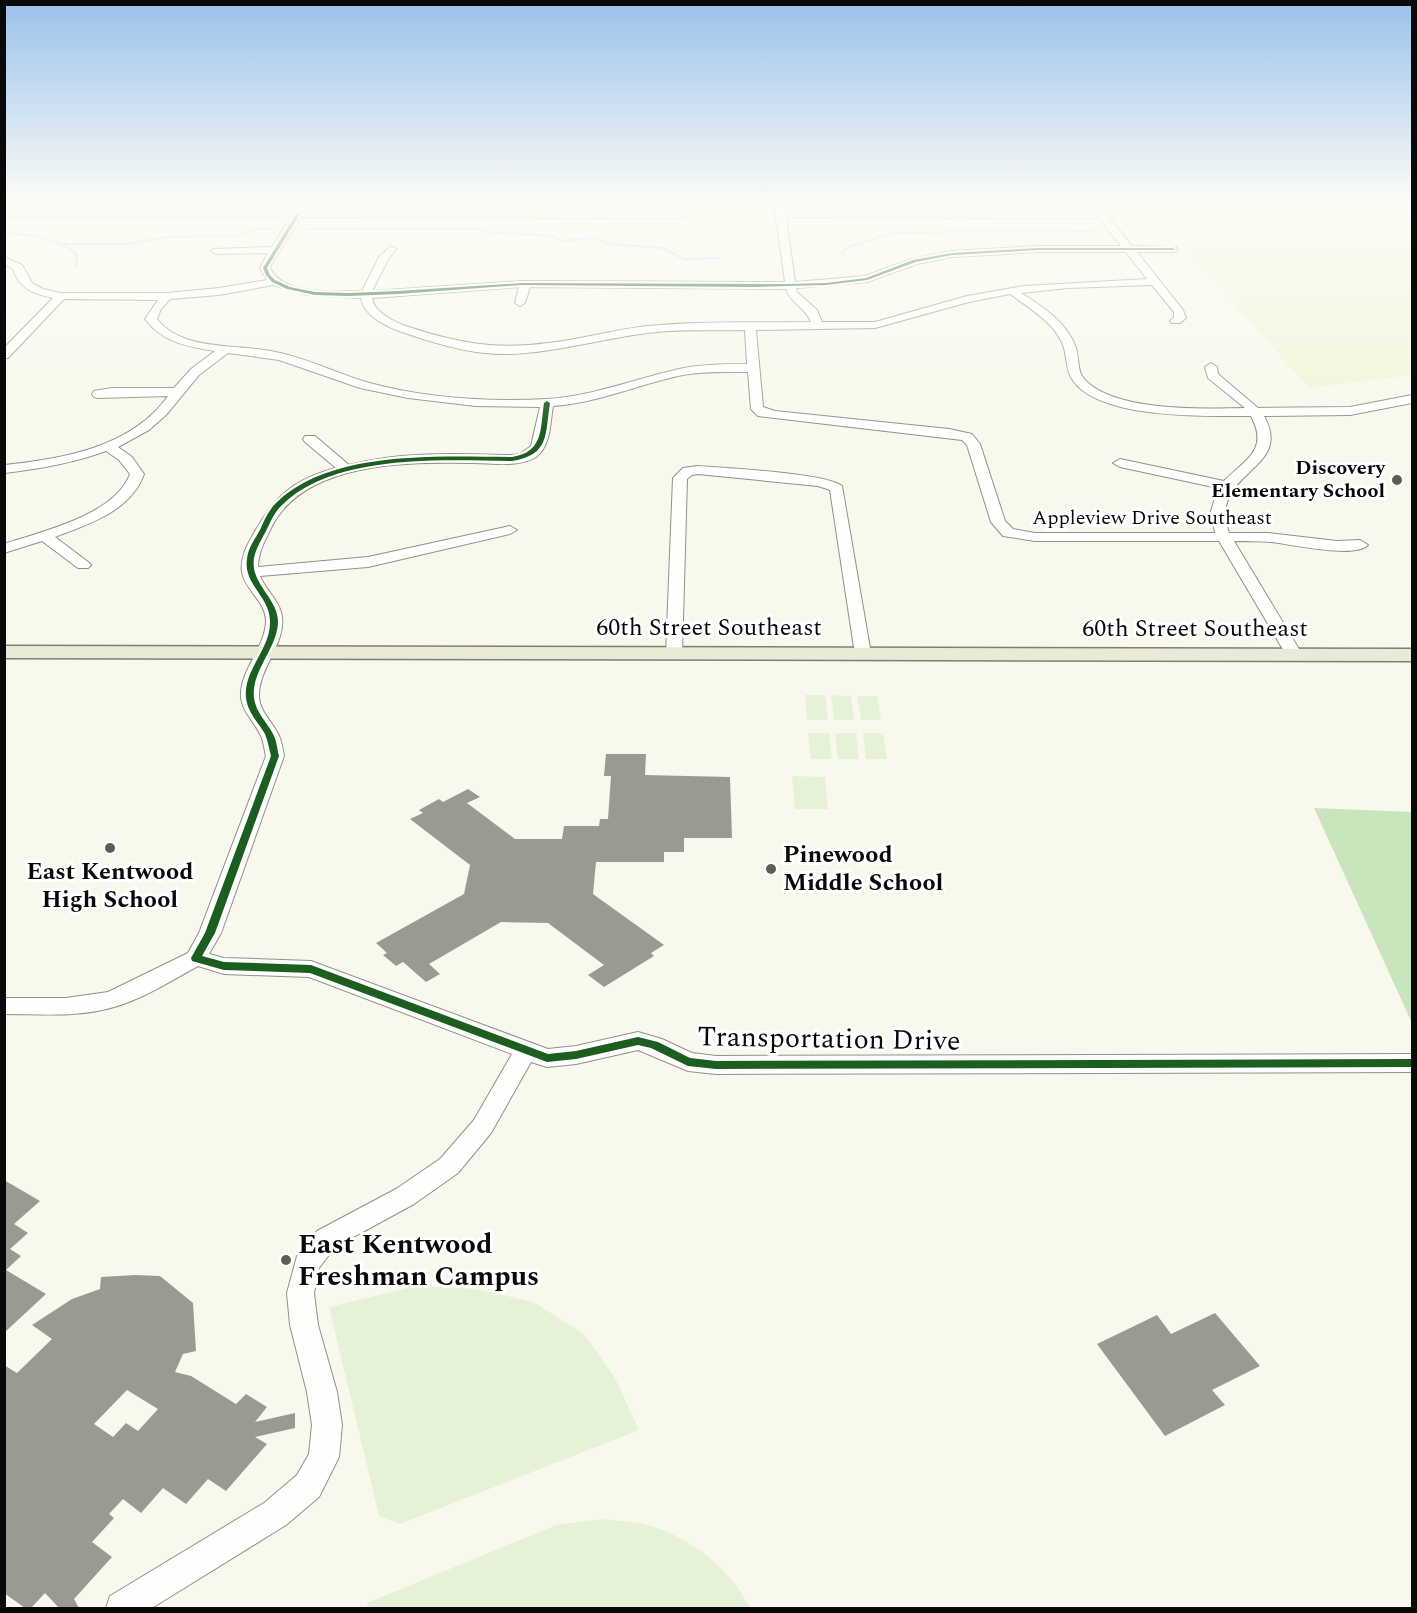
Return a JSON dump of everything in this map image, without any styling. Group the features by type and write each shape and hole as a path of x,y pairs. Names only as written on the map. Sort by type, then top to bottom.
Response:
{"main road":[{"name":"60th Street Southeast","path":"4,652 1413,655"}],"street":[{"path":"17,278 32,289 61,296 166,297 207,295 272,282 314,292 366,293 525,284 826,284 868,278"},
{"path":"270,278 272,282"},
{"path":"373,278 366,293 367,304 394,326 448,344 479,350 545,348 635,330 728,326 818,327 892,322 974,297 1012,291 1066,284 1155,282"},
{"path":"789,278 792,293 813,312 818,327"},
{"path":"1152,278 1179,312 1180,317 1176,321"},
{"path":"520,303 525,284"},
{"path":"1012,291 1038,309 1060,331 1068,343 1075,375 1080,382 1091,389 1132,405 1164,410 1340,412 1413,399"},
{"path":"4,355 61,296"},
{"path":"166,297 151,319 156,328 186,342 276,355 340,378 392,391 471,400 547,403 591,396 695,370 754,368"},
{"name":"Appleview Drive Southeast","path":"750,326 757,409 763,413 949,433 967,437 973,444 998,522 1008,533 1035,537 1282,538 1337,546 1360,545"},
{"path":"4,469 49,462 105,446 147,426 160,414 189,377 227,348"},
{"path":"1211,367 1212,375 1256,412 1263,424 1264,446 1259,457 1227,486 1218,509 1217,519 1224,538 1294,654"},
{"path":"98,394 177,392"},
{"path":"4,1006 50,1006 103,1002 144,986 195,958 210,933 274,756 270,738 258,721 250,695 262,653 273,632 274,620 271,607 254,585 250,572 253,549 279,504 306,485 347,470 396,461 512,459 530,456 538,450 547,403"},
{"path":"310,439 347,470"},
{"path":"4,549 107,508 129,491 137,474 131,461 121,453 105,446"},
{"path":"1120,463 1227,486"},
{"path":"674,654 680,478 688,471 708,470 819,482 834,486 839,493 863,654"},
{"path":"250,572 368,561 510,530"},
{"path":"43,535 83,565"},
{"name":"Transportation Drive","path":"195,958 224,966 311,969 547,1058 576,1055 638,1041 654,1045 688,1062 716,1065 1413,1063"},
{"path":"122,1608 275,1514 309,1486 326,1454 329,1435 327,1414 300,1299 305,1264 313,1249 326,1239 422,1186 448,1166 469,1145 499,1101 525,1051"}],"green space":[{"path":"1211,278 1412,278 1412,375 1309,388"},
{"path":"805,695 825,695 828,720 807,720"},
{"path":"831,695 851,696 854,720 834,720"},
{"path":"857,696 877,696 881,720 861,720"},
{"path":"808,733 829,733 832,759 811,759"},
{"path":"835,733 856,733 859,759 838,759"},
{"path":"863,733 883,733 887,759 866,759"},
{"path":"792,776 825,777 828,809 795,809"},
{"path":"1314,808 1412,812 1412,1023"},
{"path":"417,1286 476,1289 533,1302 584,1334 615,1378 639,1430 400,1524 379,1516 329,1307"},
{"path":"601,1519 638,1523 673,1534 689,1543 718,1565 731,1579 750,1608 368,1608 367,1603 556,1525"}],"building":[{"name":"Pinewood Middle School","path":"606,754 646,754 645,775 730,777 732,838 684,838 684,852 664,852 664,862 596,862 593,894 664,945 651,953 654,956 604,987 588,975 604,965 548,923 501,922 429,964 440,974 426,982 403,962 396,966 383,955 387,953 376,943 464,894 470,865 410,819 423,813 419,810 439,799 443,802 468,789 480,797 467,803 515,839 562,839 564,826 599,826 600,819 608,819 611,776 604,776"},
{"path":"4,1180 40,1201 14,1224 28,1233 10,1249 21,1256 6,1270 46,1294 4,1333"},
{"path":"160,1276 193,1303 196,1351 183,1354 175,1372 191,1376 236,1404 246,1394 267,1407 255,1422 295,1413 295,1428 255,1437 267,1444 226,1491 208,1479 186,1504 163,1488 141,1513 123,1499 109,1514 114,1518 92,1542 112,1557 74,1599 79,1608 59,1608 45,1593 31,1608 25,1608 4,1593 4,1365 17,1373 52,1339 32,1325 72,1299 100,1289 101,1277","holes":["127,1390 158,1409 138,1431 126,1423 113,1437 94,1424"]},
{"path":"1215,1313 1260,1366 1212,1390 1225,1405 1165,1436 1097,1344 1157,1315 1171,1334"}],"cycle path":[{"path":"271,278 281,285 298,290 348,295 522,284 750,286 826,284 869,278"},
{"path":"547,403 543,433 537,448 523,457 422,459 359,466 329,474 303,486 280,503 272,513 254,546 250,559 250,572 270,606 274,621 270,639 254,675 250,701 271,738 275,756 210,933 196,958 224,966 311,969 547,1058 576,1055 638,1041 654,1045 688,1062 716,1065 1412,1063"}],"place":[{"name":"Discovery Elementary School","path":"1397,480"},
{"name":"East Kentwood High School","path":"110,848"},
{"name":"Pinewood Middle School","path":"771,869"},
{"name":"East Kentwood Freshman Campus","path":"286,1260"}]}
